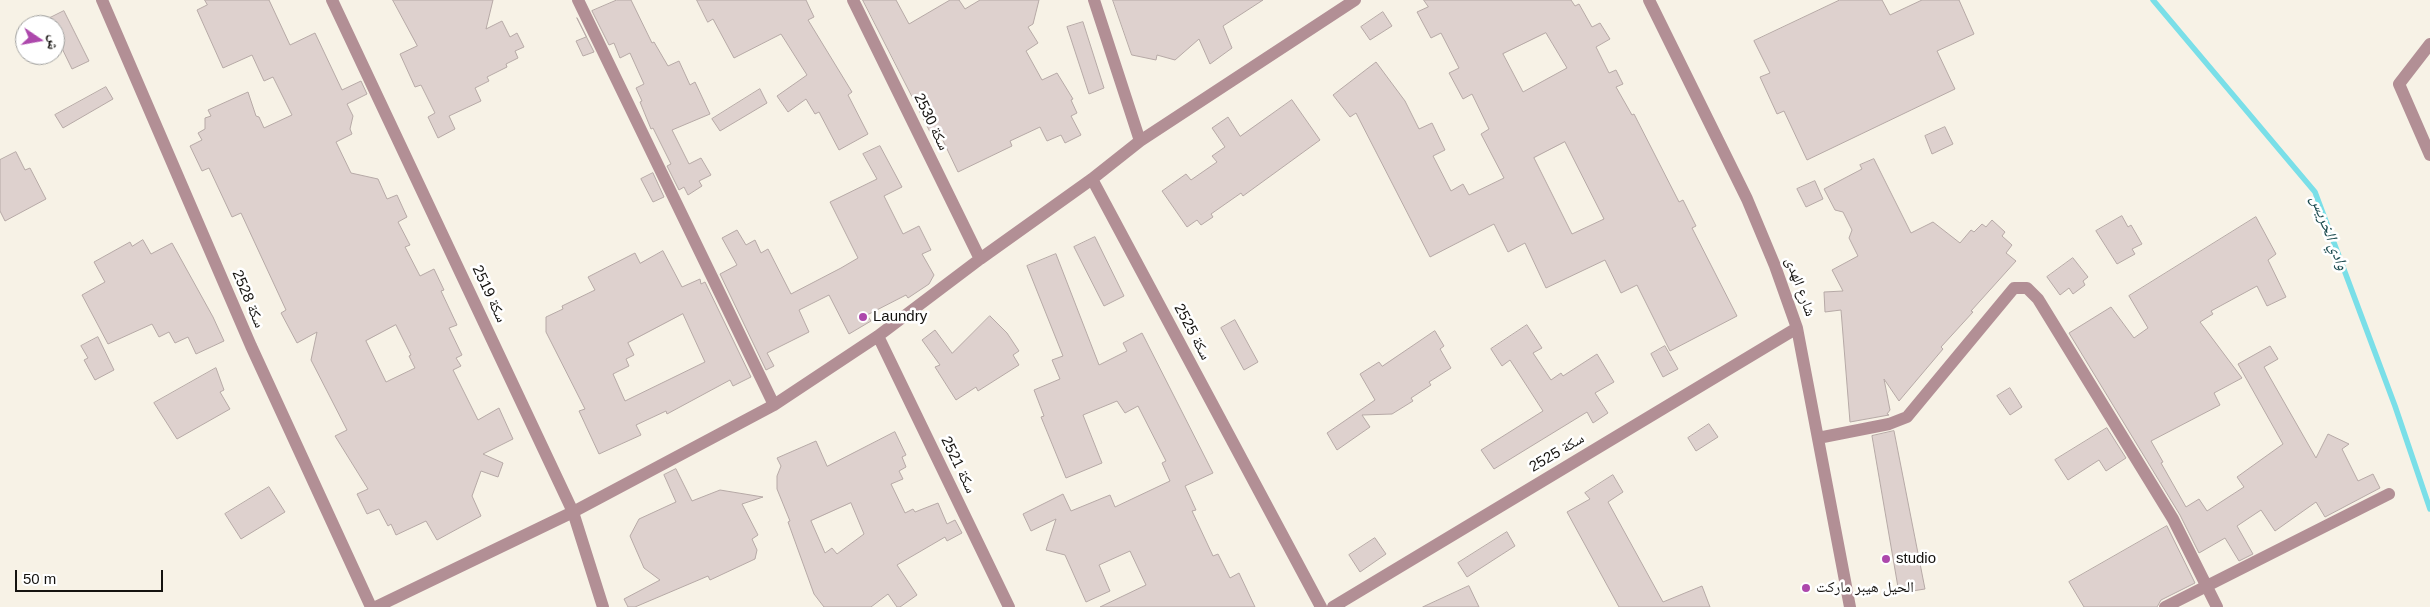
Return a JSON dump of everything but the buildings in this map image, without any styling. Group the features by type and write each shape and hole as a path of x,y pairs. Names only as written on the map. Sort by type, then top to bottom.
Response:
{"street":[{"name":"سكة 2528","path":"102,0 251,346 371,607"},
{"name":"سكة 2519","path":"332,0 573,512 603,607"},
{"path":"578,0 774,405"},
{"name":"سكة 2530","path":"853,0 980,259"},
{"path":"1094,0 1140,141"},
{"path":"376,607 573,512 774,405 878,336 980,259 1092,179 1140,141 1355,0"},
{"name":"شارع الهدى","path":"1649,0 1747,199 1775,266 1797,328 1850,607"},
{"path":"2430,44 2399,84 2430,155"},
{"name":"سكة 2525","path":"1092,179 1321,607"},
{"path":"1818,438 1889,424 1907,417 2014,288 2027,288 2038,298 2173,519 2218,607"},
{"name":"سكة 2525","path":"1333,607 1797,328"},
{"name":"سكة 2521","path":"878,336 1008,607"},
{"path":"2165,607 2389,494"}],"waterway":[{"name":"وادي الخريس","path":"2153,0 2315,192 2395,406 2430,509"}],"place":[{"name":"Laundry","path":"863,317"},
{"name":"studio","path":"1886,559"},
{"name":"الحيل هيبر ماركت","path":"1806,588"}]}
